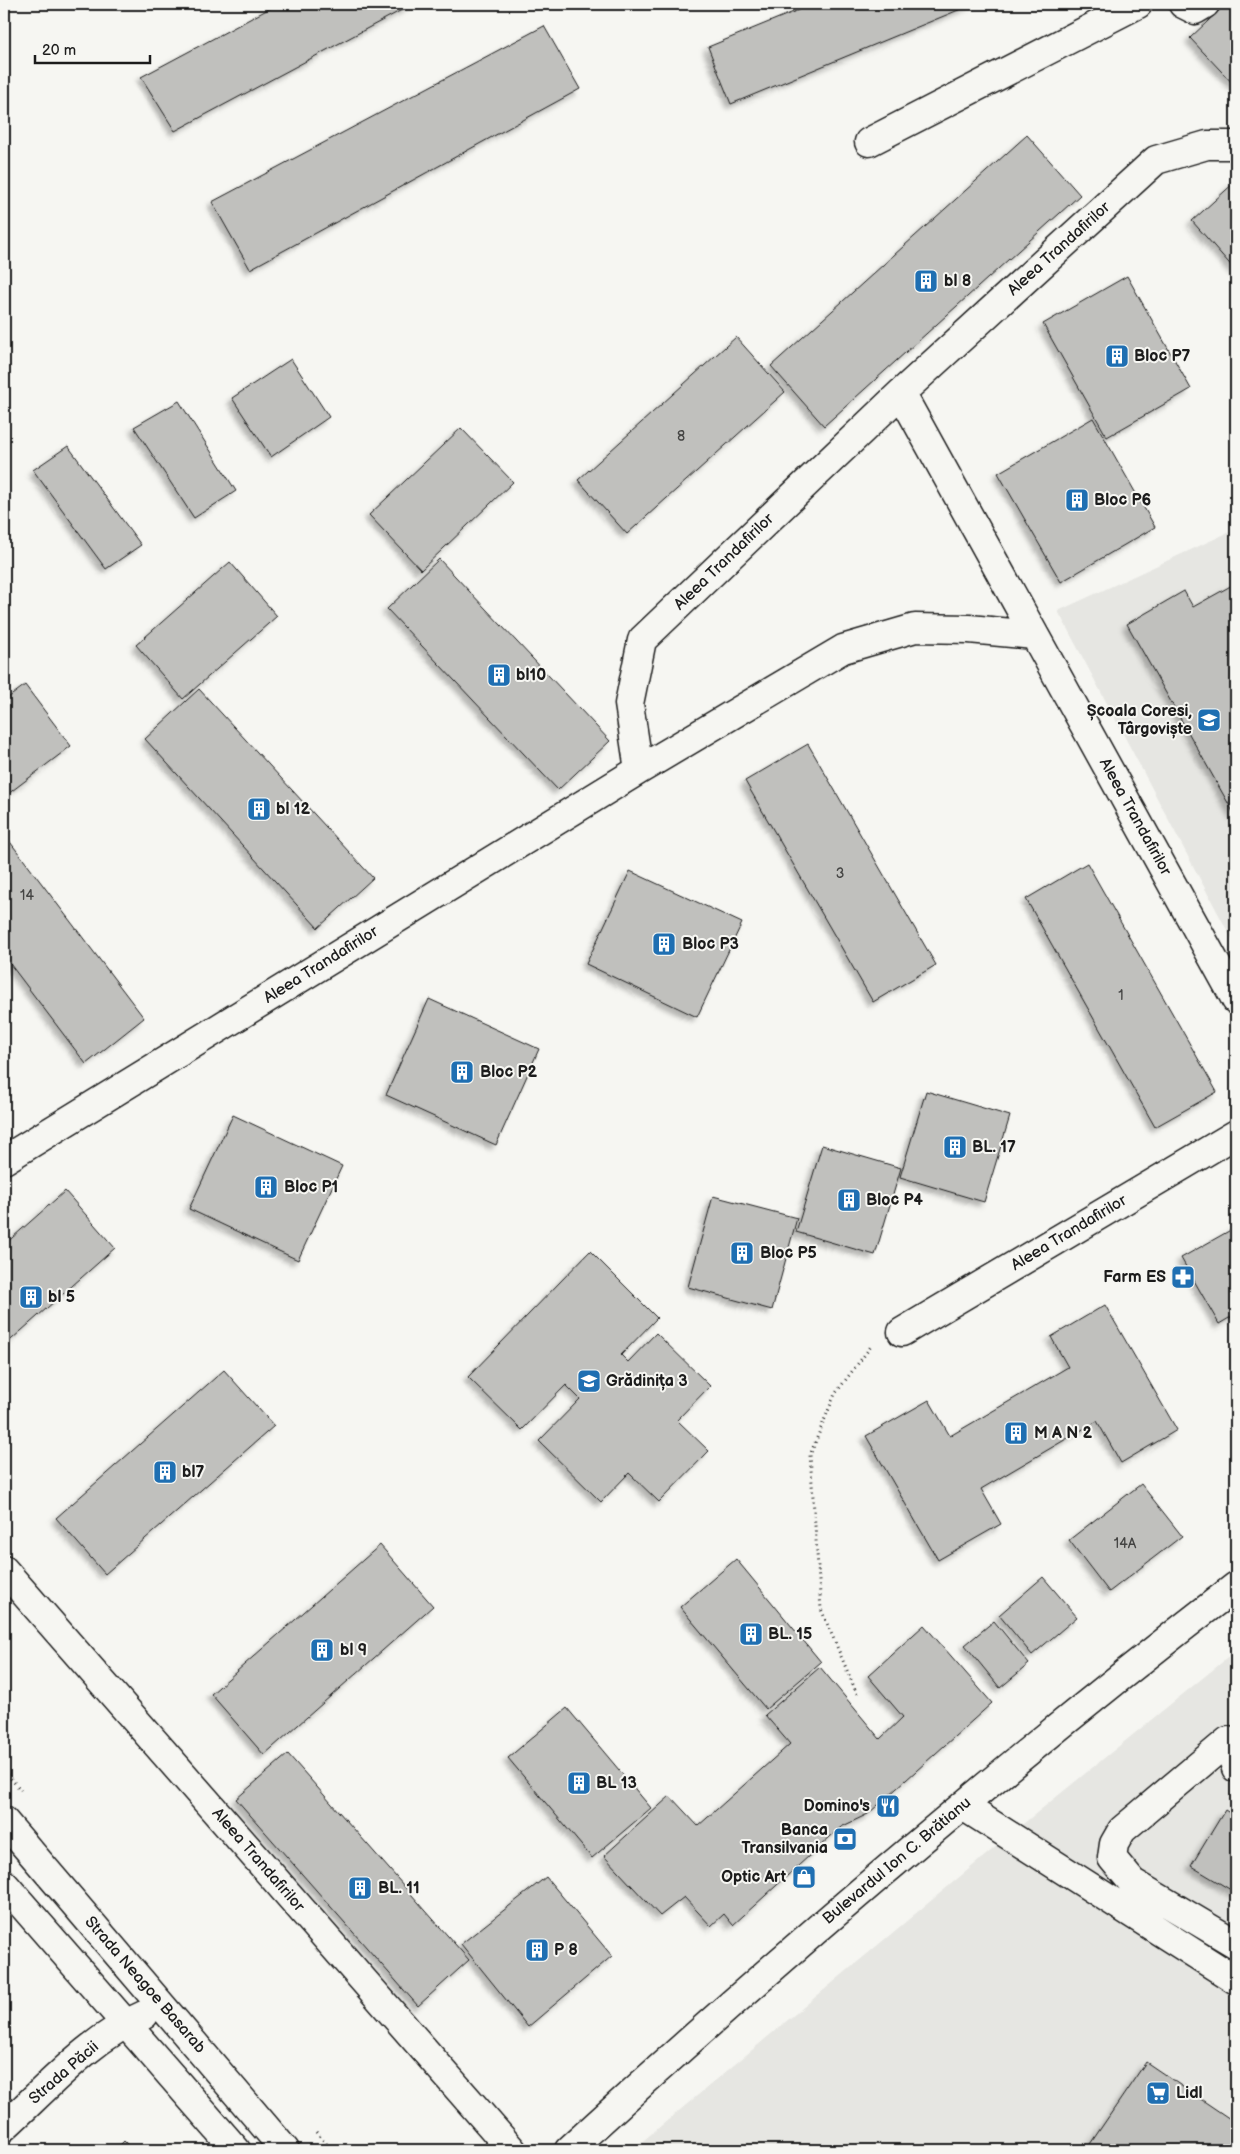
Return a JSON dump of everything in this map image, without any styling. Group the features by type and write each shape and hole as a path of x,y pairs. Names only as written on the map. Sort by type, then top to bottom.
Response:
{"street":[{"path":"869,142 1138,4"},
{"path":"1182,4 1194,10 1205,4"},
{"name":"Aleea Trandafirilor","path":"639,770 628,704 642,640 901,393 1156,160 1207,145 1236,145"},
{"name":"Aleea Trandafirilor","path":"901,393 1236,1000"},
{"name":"Aleea Trandafirilor","path":"4,1160 639,770 843,649 915,628 969,629 1034,635"},
{"name":"Aleea Trandafirilor","path":"902,1332 1236,1134"},
{"name":"Aleea Trandafirilor","path":"4,1570 512,2150"},
{"name":"Bulevardul Ion C. Brătianu","path":"569,2150 784,1956 963,1806 1155,1649 1236,1586"},
{"path":"1236,1768 1228,1740 1122,1830 1114,1844 1112,1858 1132,1882 1236,1944"},
{"path":"963,1806 1236,1980"},
{"name":"Strada Neagoe Basarab","path":"4,1821 164,2006 285,2150"},
{"path":"4,1884 127,2022 236,2150"},
{"name":"Strada Păcii","path":"4,2127 84,2054 127,2022 164,2006"}],"path":[{"path":"857,1694 821,1609 810,1455 835,1394 873,1344"}],"shaded area":[{"path":"1236,529 1236,947 1058,611"},
{"path":"1236,1651 1236,2150 632,2150 1023,1824"}],"building":[{"path":"278,4 413,4 175,131 141,77"},
{"path":"813,4 973,4 731,104 708,47"},
{"path":"1226,4 1236,4 1236,87 1190,38"},
{"path":"544,26 580,89 250,269 212,202"},
{"name":"bl 8","path":"1027,135 1080,195 824,426 771,366"},
{"path":"1236,181 1236,271 1192,221"},
{"name":"Bloc P7","path":"1127,276 1191,389 1107,437 1043,324"},
{"path":"736,337 785,392 627,534 578,480"},
{"path":"291,359 329,417 271,457 232,398"},
{"path":"179,401 236,491 194,518 134,427"},
{"name":"Bloc P6","path":"1093,418 1155,527 1061,582 998,473"},
{"path":"461,428 513,482 421,570 369,515"},
{"path":"68,446 141,545 106,569 33,470"},
{"name":"bl10","path":"439,559 610,741 558,790 387,609"},
{"path":"230,562 277,616 183,699 136,645"},
{"name":"Școala Coresi, Târgoviște","path":"1236,583 1236,817 1127,624 1184,591 1193,607"},
{"path":"25,685 71,746 4,797 4,701"},
{"name":"bl 12","path":"199,689 373,878 318,928 145,739"},
{"path":"808,744 936,965 873,1002 745,781"},
{"path":"4,834 144,1018 86,1064 4,956"},
{"path":"1087,863 1217,1092 1155,1127 1026,899"},
{"name":"Bloc P3","path":"630,871 742,923 697,1017 586,964"},
{"name":"Bloc P2","path":"429,999 539,1049 496,1145 386,1095"},
{"name":"BL. 17","path":"926,1091 1010,1116 984,1202 900,1177"},
{"name":"Bloc P1","path":"233,1115 342,1166 298,1260 189,1209"},
{"name":"Bloc P4","path":"822,1145 901,1168 875,1255 796,1232"},
{"name":"bl 5","path":"65,1191 115,1248 4,1346 4,1245"},
{"name":"Bloc P5","path":"713,1196 797,1218 772,1310 688,1287"},
{"path":"1236,1227 1236,1314 1219,1324 1181,1258"},
{"name":"Grădinița 3","path":"590,1251 657,1318 621,1355 628,1362 656,1333 710,1386 677,1420 709,1451 659,1502 629,1473 601,1502 539,1441 580,1399 566,1385 522,1430 468,1377"},
{"name":"M A N 2","path":"1105,1305 1177,1430 1121,1463 1097,1421 981,1489 1001,1524 938,1560 866,1436 929,1400 950,1436 1068,1367 1051,1337"},
{"name":"bl7","path":"224,1370 274,1426 105,1574 56,1518"},
{"path":"1141,1484 1182,1536 1109,1592 1069,1540"},
{"name":"bl 9","path":"380,1545 433,1606 264,1755 211,1694"},
{"name":"BL. 15","path":"736,1559 821,1662 766,1709 680,1607"},
{"path":"1043,1577 1077,1617 1032,1655 999,1615"},
{"path":"994,1621 1029,1664 1000,1688 965,1645"},
{"path":"924,1625 992,1703 868,1814 841,1827 733,1925 724,1914 711,1926 684,1897 660,1916 604,1856 670,1796 698,1826 790,1744 765,1715 820,1667 880,1739 903,1717 868,1676"},
{"name":"BL 13","path":"567,1708 651,1808 592,1858 508,1758"},
{"name":"BL. 11","path":"288,1754 469,1960 418,2006 236,1799"},
{"path":"1225,1810 1236,1817 1236,1893 1191,1866"},
{"name":"P 8","path":"546,1877 612,1956 528,2027 461,1944"},
{"name":"Lidl","path":"1146,2062 1236,2123 1236,2150 1086,2150"},
{"path":"124,2141 133,2150 115,2150"}],"place":[{"name":"bl 8","path":"926,281"},
{"name":"Bloc P7","path":"1117,356"},
{"name":"Bloc P6","path":"1077,500"},
{"name":"bl10","path":"499,675"},
{"name":"Școala Coresi, Târgoviște","path":"1209,720"},
{"name":"bl 12","path":"259,809"},
{"name":"Bloc P3","path":"664,944"},
{"name":"Bloc P2","path":"462,1072"},
{"name":"BL. 17","path":"955,1147"},
{"name":"Bloc P1","path":"266,1187"},
{"name":"Bloc P4","path":"849,1200"},
{"name":"Bloc P5","path":"742,1253"},
{"name":"Farm ES","path":"1183,1277"},
{"name":"bl 5","path":"31,1297"},
{"name":"Grădinița 3","path":"589,1381"},
{"name":"M A N 2","path":"1016,1433"},
{"name":"bl7","path":"165,1472"},
{"name":"BL. 15","path":"751,1634"},
{"name":"bl 9","path":"322,1650"},
{"name":"BL 13","path":"579,1783"},
{"name":"Domino's","path":"888,1806"},
{"name":"Banca Transilvania","path":"845,1839"},
{"name":"Optic Art","path":"804,1877"},
{"name":"BL. 11","path":"360,1888"},
{"name":"P 8","path":"537,1950"},
{"name":"Lidl","path":"1158,2093"}]}
